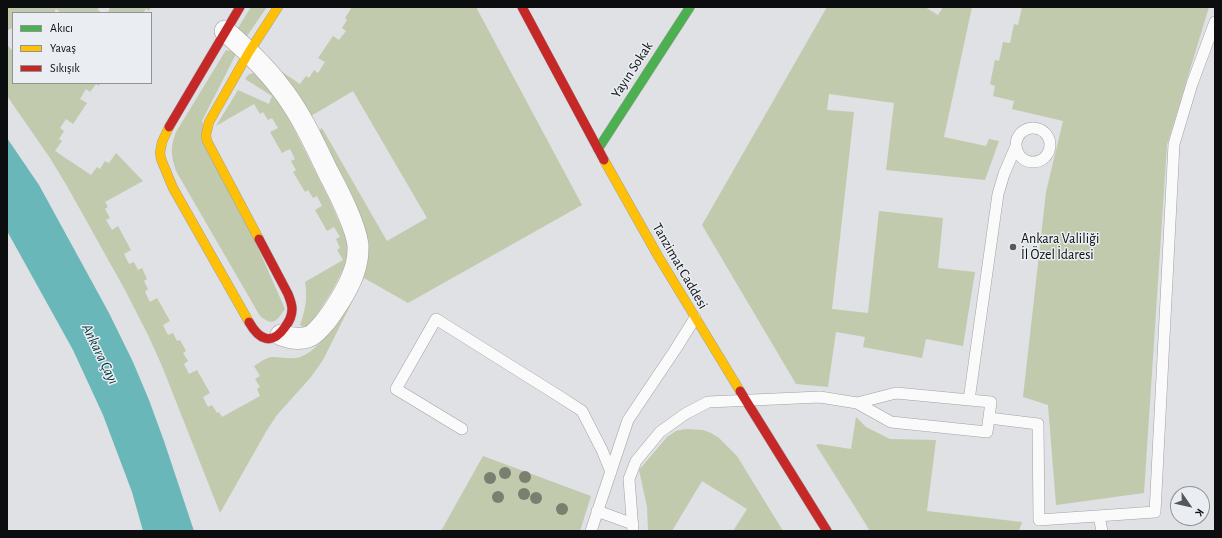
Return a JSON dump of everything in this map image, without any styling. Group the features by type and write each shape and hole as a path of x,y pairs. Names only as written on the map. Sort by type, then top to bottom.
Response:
{"street":[{"path":"240,7 173,119 162,142 160,153 163,166 173,188 254,331 261,337 272,339 281,335 290,320 292,309 291,302 207,141 206,135 209,122 220,102 249,52 278,7"},
{"name":"Tanzimat Caddesi","path":"522,7 598,149 658,256 745,401 827,531"},
{"name":"Yayın Sokak","path":"598,149 690,7"},
{"path":"225,31 249,52 280,86 297,112 338,193 352,225 358,245 357,260 352,278 325,323 309,337 292,339 281,335"}],"lane":[{"path":"989,418 1038,424 1039,520 1155,512 1174,144 1192,84 1215,22"},
{"path":"969,400 998,194 1004,174 1016,146"},
{"path":"591,531 628,420 695,318"},
{"path":"462,429 396,389 436,319 582,411 602,450 611,472"},
{"path":"633,528 628,479 636,462 660,432 685,414 708,402 820,397 857,403 891,422 987,432 991,402 896,393 857,403"},
{"path":"597,511 633,528"},
{"path":"1099,516 1102,531"}],"green space":[{"path":"7,7 99,7 98,10 101,12 60,12 56,9 54,12 12,12 12,28 8,30"},
{"path":"110,7 151,7 149,11 146,9 144,12 108,12"},
{"path":"251,7 267,7 247,36 242,34 238,28"},
{"path":"352,7 476,7 582,205 408,303 364,278 323,360 311,377 277,415 220,513 162,366 148,335 125,290 67,186 50,158 7,96 7,45 12,50 12,84 96,84 90,92 86,89 80,99 87,103 73,124 66,119 60,128 64,131 59,139 62,141 55,151 91,175 97,167 100,169 105,161 109,163 116,153 143,181 105,202 108,207 105,209 110,218 106,220 112,230 118,226 131,250 124,254 129,264 134,262 138,270 142,268 147,279 144,281 148,289 145,292 150,302 157,298 170,321 163,325 168,335 173,333 177,341 180,340 186,351 183,353 188,361 184,364 189,374 197,370 210,393 203,397 208,407 212,405 217,413 219,412 222,417 260,396 257,389 260,387 255,379 260,376 254,366 271,357 300,357 310,352 319,344 336,322 360,276 317,132 322,128 387,241 427,218 353,91 311,116 273,66 300,84 306,76 309,78 314,70 318,73 325,62 318,58 333,36 339,40 346,31 342,28 347,20 345,18"},
{"path":"827,7 925,7 938,15 943,7 972,7 944,137 986,146 989,139 999,141 985,180 886,170 894,103 829,94 827,110 854,112 832,309 868,313 879,211 943,218 938,268 975,272 963,346 926,339 922,358 863,347 865,337 836,332 828,387 796,384 702,225"},
{"path":"1022,7 1209,7 1167,145 1144,493 1056,505 1048,405 1023,397 1046,192 1063,121 1012,109 1014,101 993,96 995,86 990,84 995,60 999,61 1003,42 1010,43 1014,24 1018,25"},
{"path":"226,50 236,54 202,121 285,309 277,319 272,322 260,316 176,171 172,156 172,147 176,132"},
{"path":"253,73 262,78 287,115 329,199 348,242 348,257 332,291 316,316 307,326 303,327 300,325 306,304 305,282 343,260 337,250 340,248 336,239 340,237 334,227 327,231 315,210 322,206 317,196 313,198 308,190 305,192 293,172 296,170 291,161 295,159 290,149 282,153 270,132 278,128 272,118 268,120 263,112 260,114 254,104 216,126 238,90 269,104 272,96 245,79 248,75"},
{"path":"856,417 866,427 890,439 936,440 927,511 1022,522 1019,531 870,531 816,445 819,444 851,449"},
{"path":"686,429 703,430 711,433 719,438 737,456 783,531 733,531 747,509 702,481 672,531 648,531 647,507 639,470 667,437 676,431"},
{"path":"483,456 591,496 580,531 441,531"}],"water":[{"name":"Ankara Çayı","path":"7,138 39,185 109,313 133,362 164,441 194,531 143,531 132,492 103,415 73,350 7,231"}],"traffic: fast":[{"path":"598,149 690,7"}],"traffic: slow":[{"path":"259,239 207,141 206,135 209,122 249,52 278,7"},
{"path":"169,127 162,142 160,153 161,159 173,188 249,322"},
{"path":"604,160 658,256 740,391"}],"traffic: jam":[{"path":"169,127 240,7"},
{"path":"522,7 604,160"},
{"path":"249,322 261,337 271,339 280,333 285,327 292,312 288,294 259,239"},
{"path":"740,391 827,531"}],"place":[{"name":"Ankara Valiliği İl Özel İdaresi","path":"1013,247"}]}
